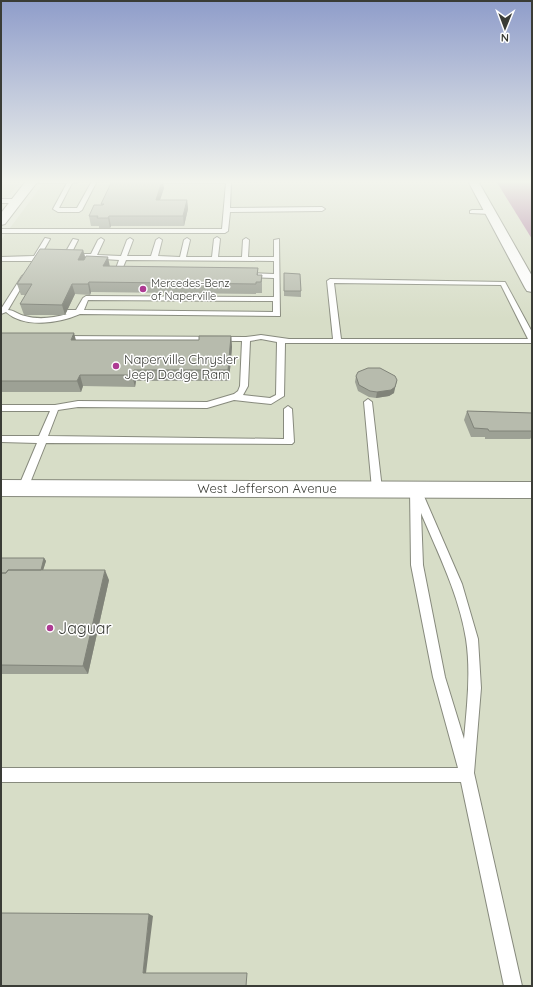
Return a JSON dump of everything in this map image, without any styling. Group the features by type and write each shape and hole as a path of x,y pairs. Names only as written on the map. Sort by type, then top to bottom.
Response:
{"street":[{"path":"498,227 532,288"},
{"name":"West Jefferson Avenue","path":"1,488 532,490"}],"lane":[{"path":"1,231 225,231 225,227"},
{"path":"5,312 47,239"},
{"path":"61,255 75,240"},
{"path":"94,255 101,240"},
{"path":"130,240 117,274 133,274"},
{"path":"154,258 159,240"},
{"path":"183,258 187,240"},
{"path":"215,259 217,240"},
{"path":"245,259 246,240"},
{"path":"66,312 277,314 277,240"},
{"path":"1,259 33,264 61,255 94,255 124,258 277,259"},
{"path":"237,275 277,276"},
{"path":"54,338 246,339 261,337 337,341 532,340 503,283 330,281 337,341"},
{"path":"5,312 20,319 63,319 79,312 86,298 277,299"},
{"path":"5,312 25,312"},
{"path":"1,408 55,408 78,404 208,405 232,398 242,392 244,386 246,339"},
{"path":"232,398 271,401 280,396 282,339"},
{"path":"368,402 377,489"},
{"path":"23,488 55,408"},
{"path":"1,439 289,442 288,410"},
{"path":"415,489 417,565 439,677 468,775 513,986"},
{"path":"415,489 448,566 467,619 472,639 475,677 468,775"},
{"path":"1,775 468,775"}],"shaded area":[{"path":"11,227 532,227 532,986 1,986 1,240"},
{"path":"525,227 532,227 532,239"}],"building":[{"path":"40,249 83,250 78,260 84,260 86,256 108,257 103,266 258,268 257,275 262,275 261,282 256,282 256,284 89,282 88,284 72,284 62,305 20,304 32,284 17,284"},
{"path":"284,273 300,274 301,291 284,291"},
{"name":"Naperville Chrysler Jeep Dodge Ram","path":"1,333 74,333 71,340 199,340 199,336 231,336 228,370 134,370 132,375 80,375 77,381 1,381"},
{"path":"368,368 380,368 395,376 397,380 395,387 391,390 377,392 370,391 359,385 356,376 358,372"},
{"path":"467,411 532,413 532,431 489,431 488,429 474,428"},
{"path":"1,558 44,558 41,570 8,570 6,573 1,573"},
{"name":"Jaguar","path":"8,570 105,570 83,666 1,665 1,573 6,573"},
{"path":"1,913 149,914 143,973 247,973 246,986 1,986"}],"place":[{"name":"Mercedes-Benz of Naperville","path":"143,289"},
{"name":"Naperville Chrysler Jeep Dodge Ram","path":"116,366"},
{"name":"Jaguar","path":"50,628"}]}
